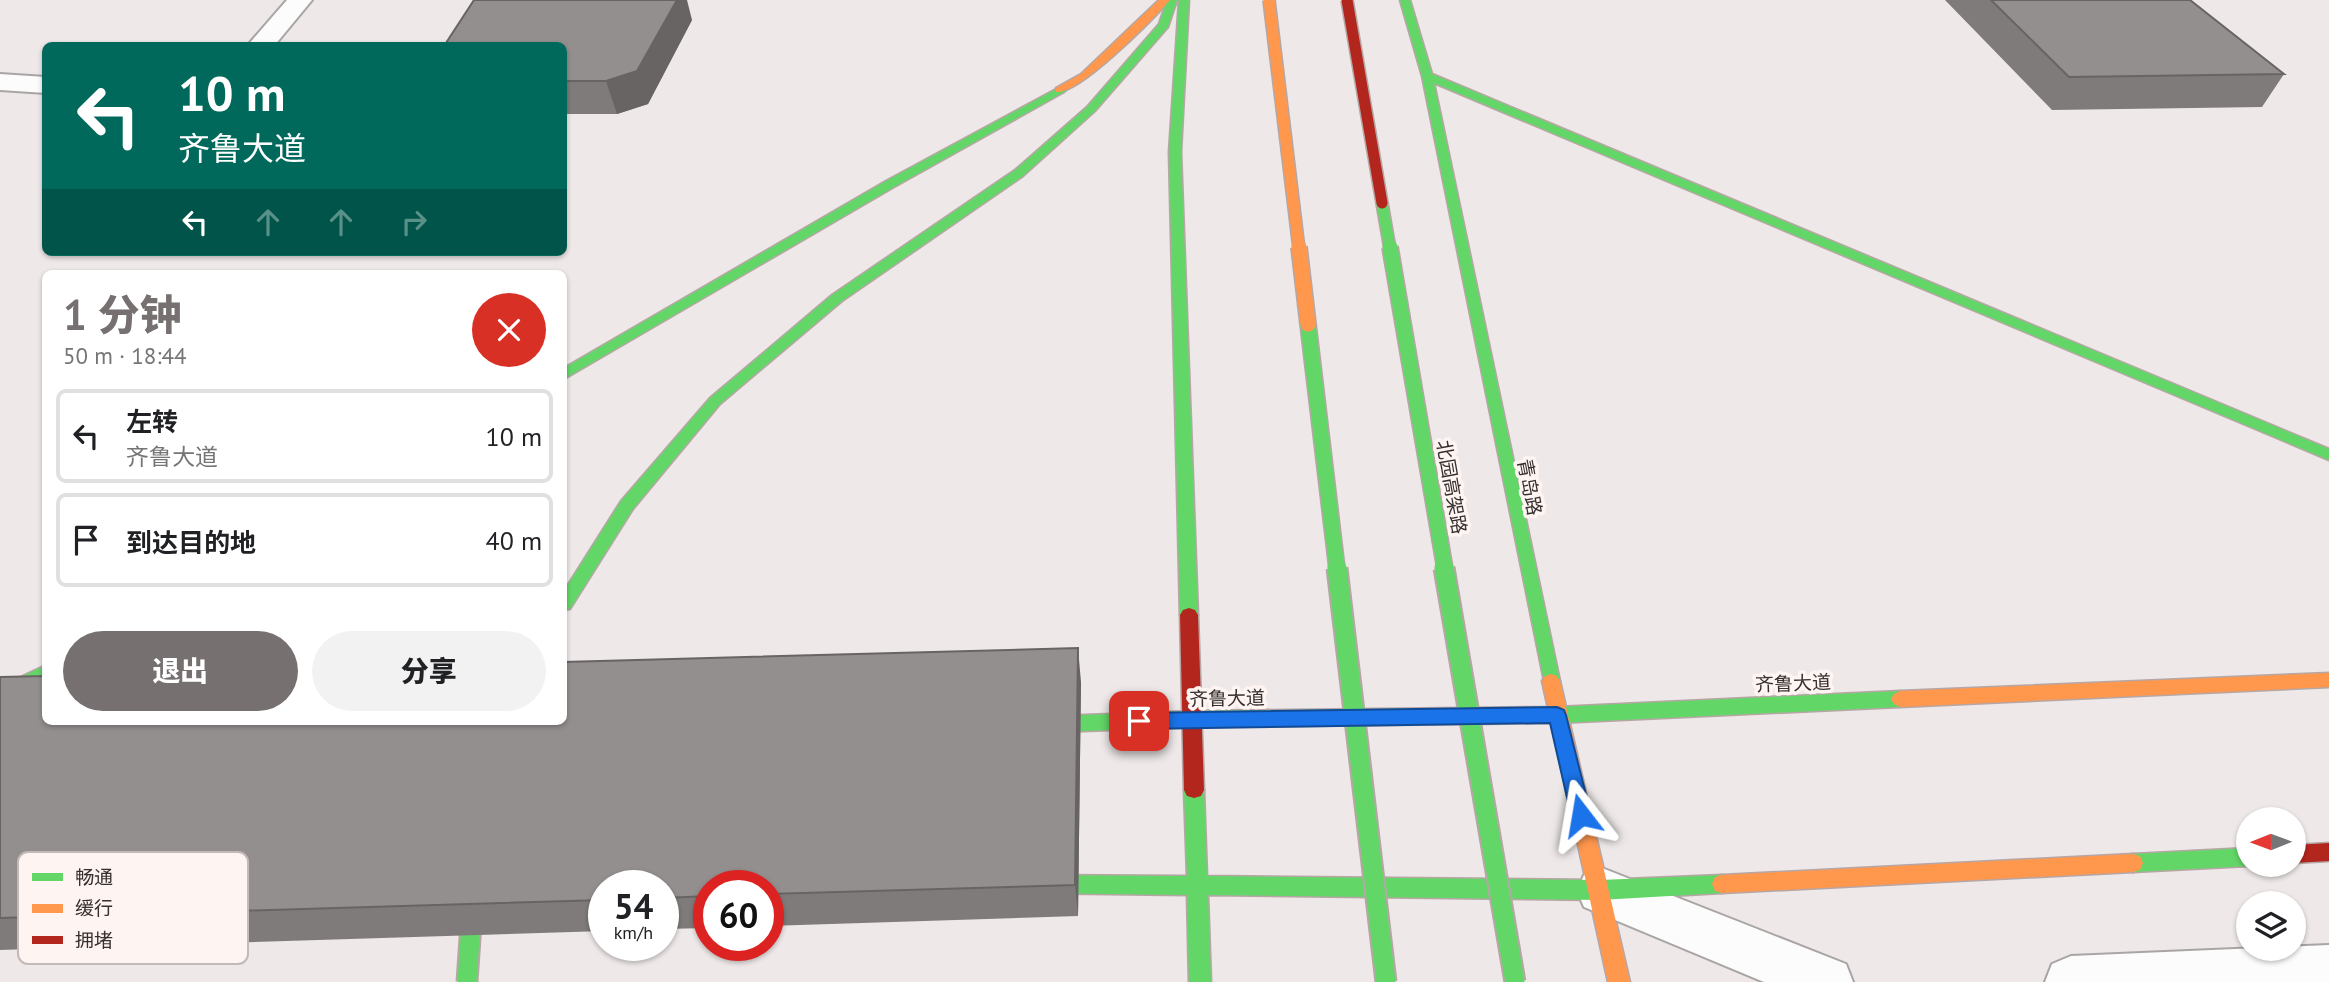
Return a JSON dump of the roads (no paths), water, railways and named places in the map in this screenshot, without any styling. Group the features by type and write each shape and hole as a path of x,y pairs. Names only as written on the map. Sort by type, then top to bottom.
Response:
{"main road":[{"path":"567,372 890,184 1084,76 1165,0"},
{"path":"567,599 627,505 715,401 837,298 1019,173 1091,109 1164,25 1172,0"},
{"path":"1184,0 1175,152 1190,570 1200,982"},
{"path":"1269,0 1386,982"},
{"name":"北园高架路","path":"1347,0 1515,982"},
{"name":"青岛路","path":"1405,0 1426,76 1557,715 1600,890 1619,982"},
{"path":"1426,76 2329,455"},
{"path":"0,696 42,674"},
{"name":"齐鲁大道","path":"1019,725 1192,719 1557,715 2329,680"},
{"path":"2306,853 2329,852"},
{"path":"1015,884 1197,888 1600,890 2236,858"},
{"path":"467,982 472,909 481,869"},
{"path":"452,901 494,899"}],"street":[{"path":"263,42 300,0"},
{"path":"0,82 42,85"},
{"path":"1600,890 1827,982"},
{"path":"2071,982 2329,970"}]}
